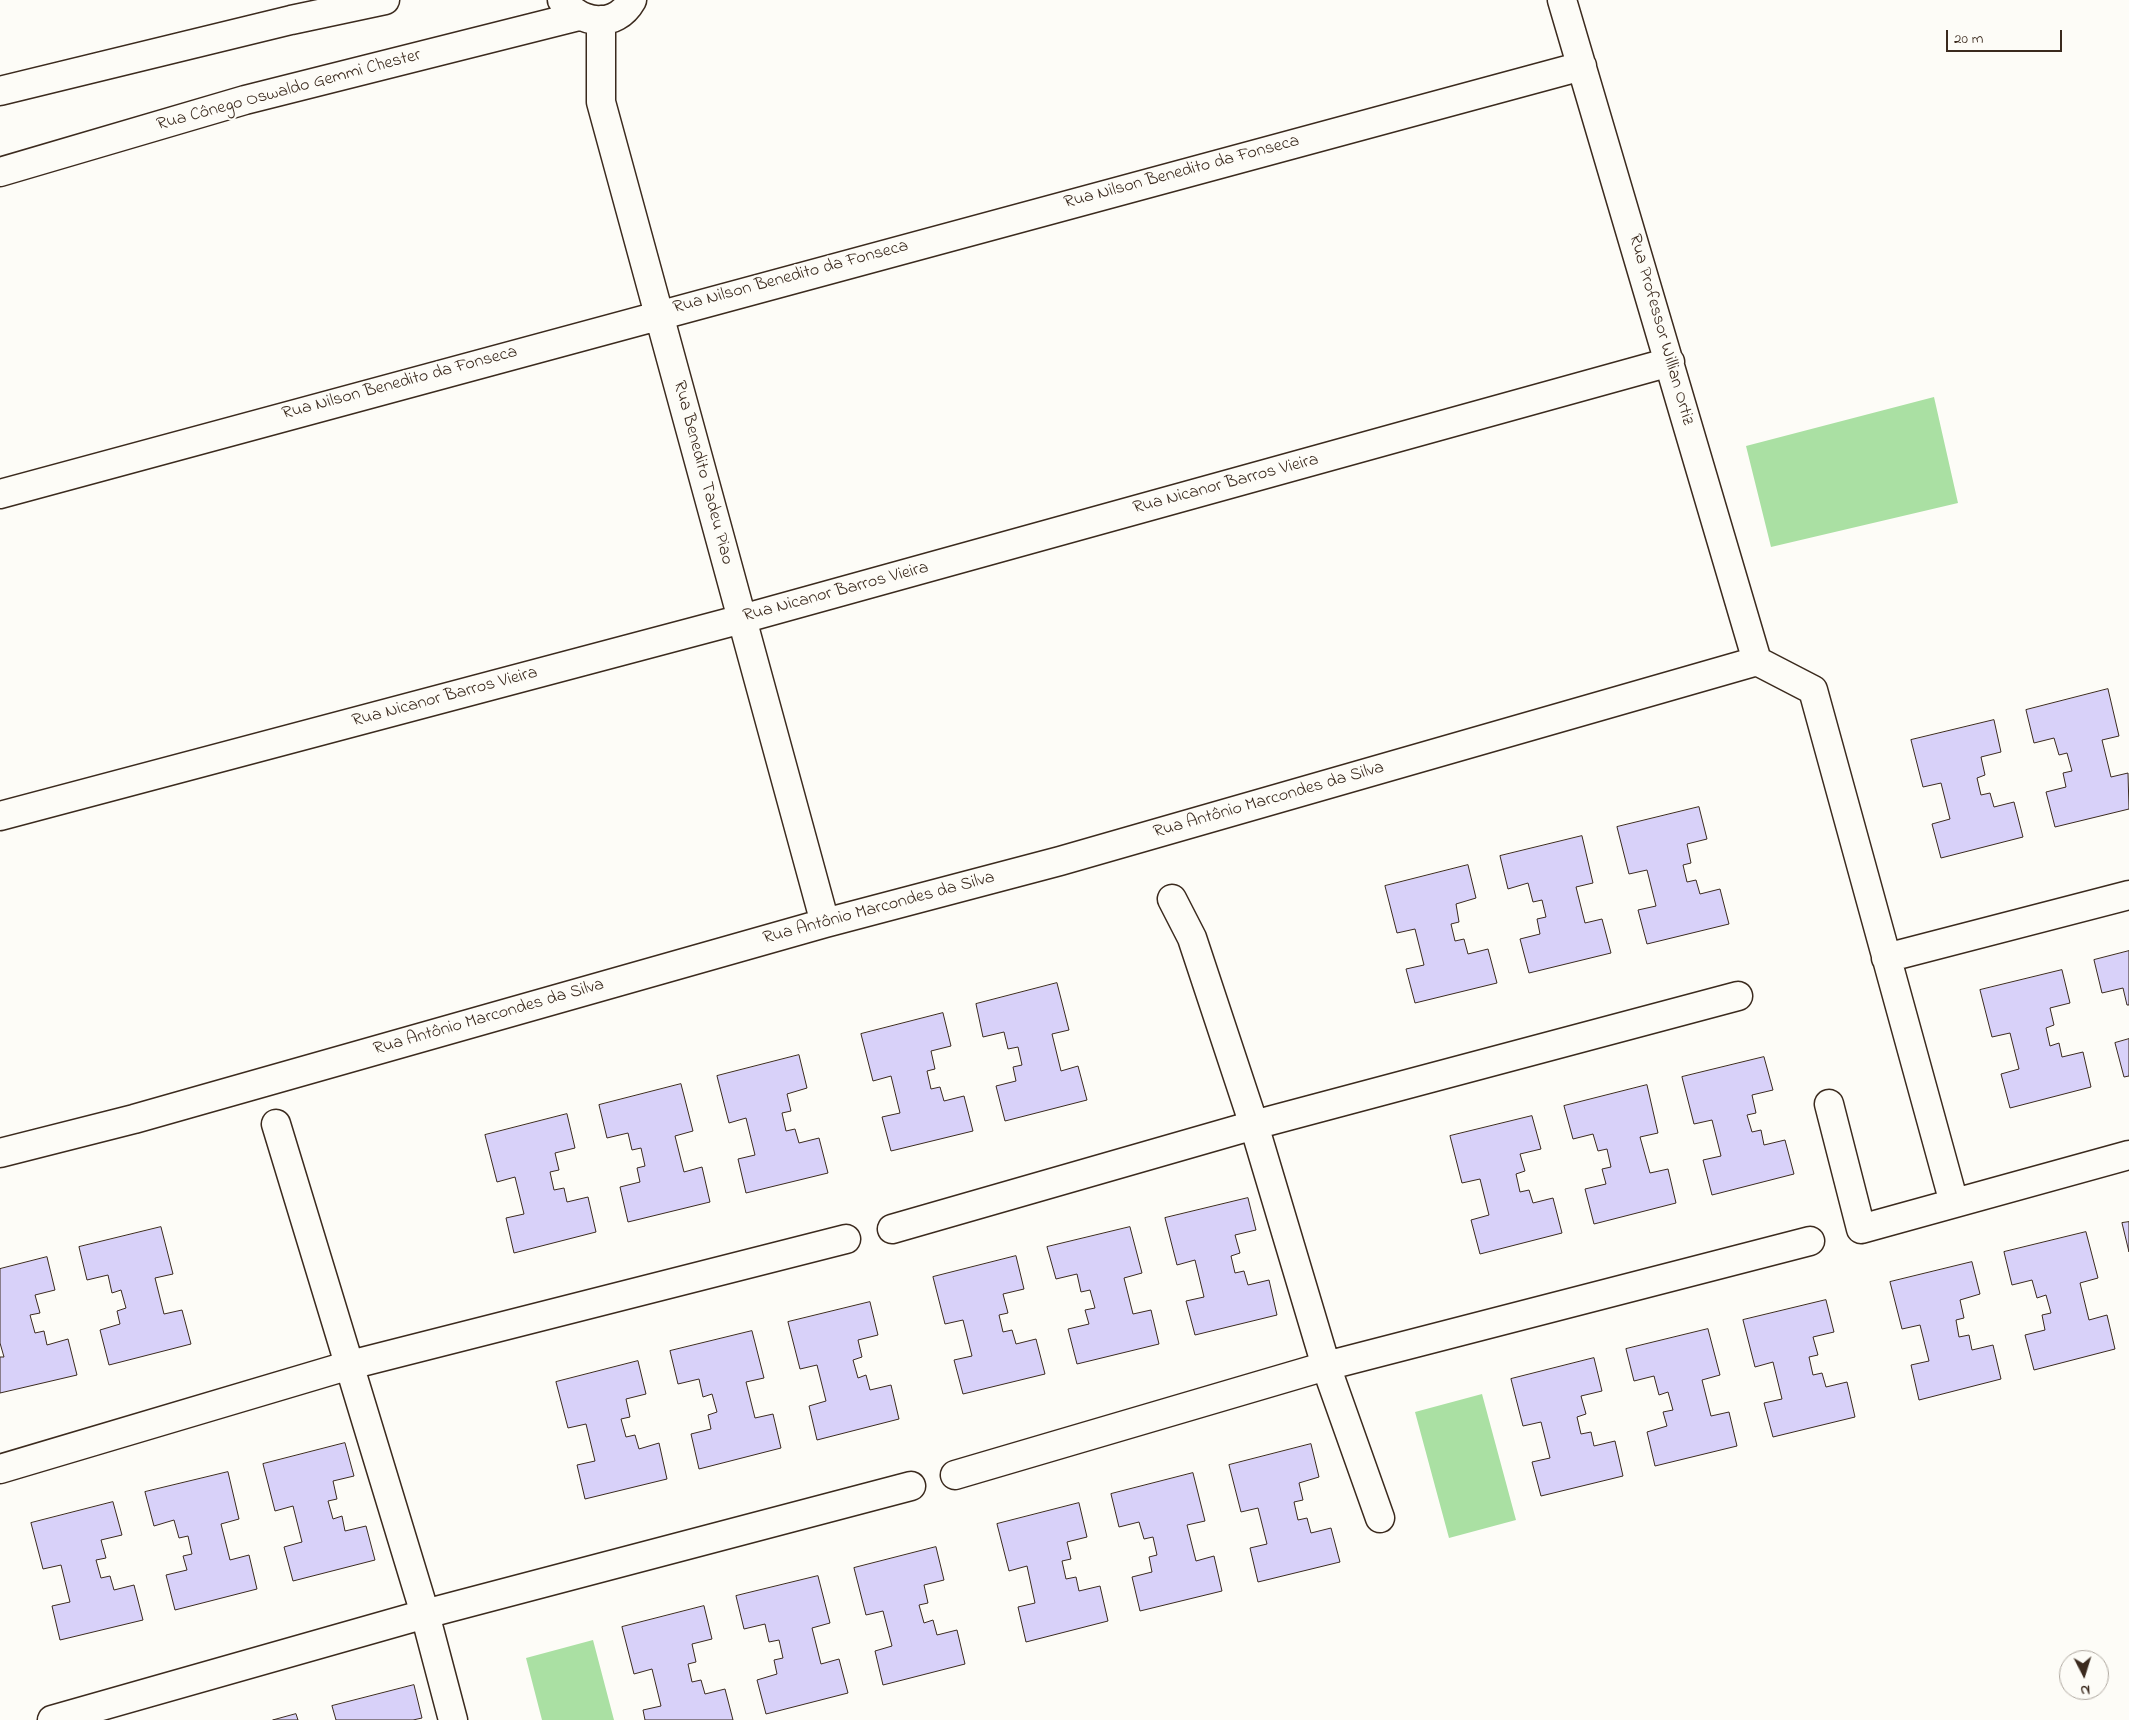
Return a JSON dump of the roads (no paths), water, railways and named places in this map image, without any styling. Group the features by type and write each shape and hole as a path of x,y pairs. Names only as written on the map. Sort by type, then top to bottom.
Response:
{"street":[{"path":"0,91 289,10 385,0"},
{"name":"Rua Professor Willian Ortiz","path":"1562,0 1757,661"},
{"name":"Rua Cônego Oswaldo Gemmi Chester","path":"0,172 245,100 581,12 618,15 637,2"},
{"name":"Rua Benedito Tadeu Piao","path":"581,12 601,102 826,923"},
{"name":"Rua Nilson Benedito da Fonseca","path":"0,494 659,314 1582,66"},
{"name":"Rua Nicanor Barros Vieira","path":"0,816 742,619 1670,362"},
{"path":"1757,661 1813,690 1954,1203"},
{"name":"Rua Antônio Marcondes da Silva","path":"0,1153 134,1119 826,923 1070,858 1757,661"},
{"path":"1886,958 2129,895"},
{"path":"1172,899 1192,938 1254,1125 1326,1366 1380,1518"},
{"path":"892,1229 1254,1125 1738,996"},
{"path":"1829,1104 1861,1229 2129,1155"},
{"path":"276,1124 425,1614 453,1720"},
{"path":"0,1469 350,1365 846,1239"},
{"path":"955,1475 1326,1366 1810,1241"},
{"path":"52,1720 425,1614 911,1486"}]}
